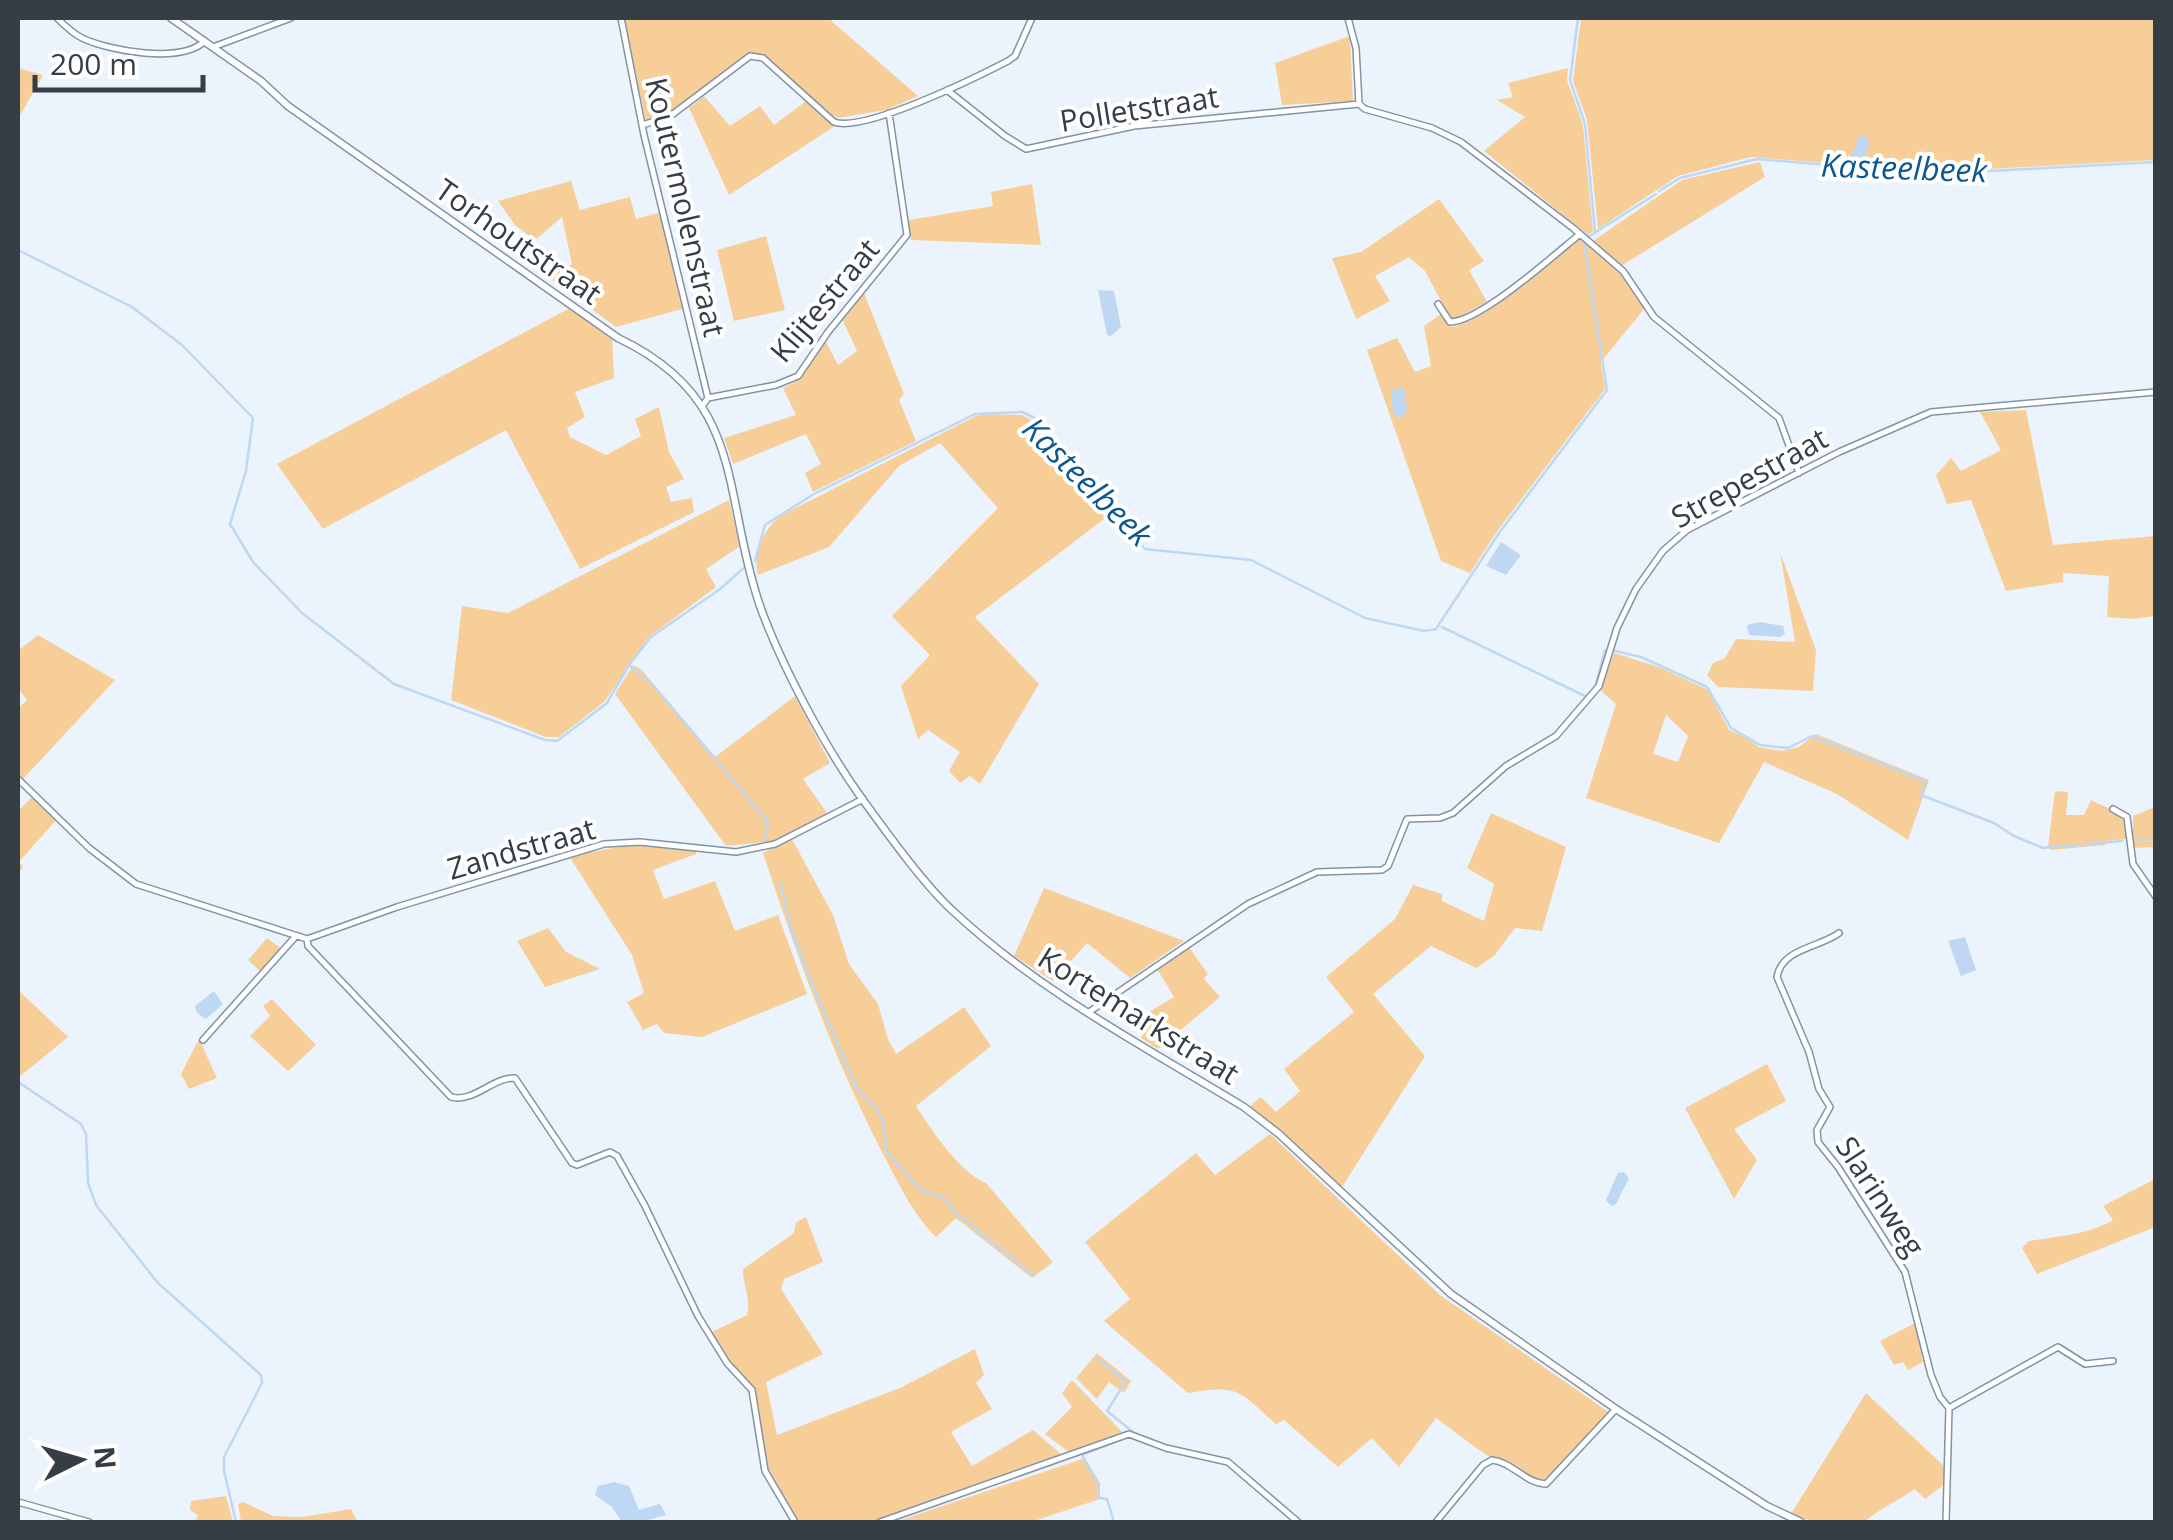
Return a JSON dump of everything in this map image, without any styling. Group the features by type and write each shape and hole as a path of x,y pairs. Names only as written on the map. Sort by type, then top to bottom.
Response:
{"street":[{"path":"57,18 83,38 136,52 178,51 205,42"},
{"name":"Torhoutstraat","path":"171,18 618,338 644,350 706,401 722,448 749,565"},
{"path":"213,47 291,18"},
{"name":"Koutermolenstraat","path":"621,18 706,401"},
{"path":"642,125 669,117 750,56 763,58 834,122 842,124 889,113 1015,56 1032,18"},
{"path":"1348,18 1356,48 1359,104"},
{"name":"Polletstraat","path":"947,90 1026,149 1134,126 1359,104 1432,128 1461,142 1588,240 1634,284 1654,317 1779,418 1799,473"},
{"name":"Klijtestraat","path":"706,401 798,376 828,332 907,235 889,113"},
{"path":"1438,304 1450,322 1464,320 1580,234"},
{"name":"Strepestraat","path":"1089,1012 1248,904 1317,872 1382,870 1388,866 1407,819 1440,818 1453,813 1506,766 1556,736 1600,686 1617,628 1636,589 1663,551 1687,530 1931,412 2156,392"},
{"name":"Kortemarkstraat","path":"749,565 769,630 831,750 863,799 950,909 1007,958 1244,1107 1279,1134 1451,1294 1616,1409 1767,1506 1801,1522"},
{"path":"18,780 89,848 136,884 307,939 308,946 452,1097 464,1098 502,1080 516,1078 572,1163 577,1165 610,1152 617,1156 646,1206 698,1316 727,1364 752,1390 764,1471 795,1522"},
{"name":"Zandstraat","path":"307,939 397,907 604,844 640,842 736,852 775,844 863,799"},
{"path":"2113,808 2128,817 2133,864 2156,897"},
{"name":"Slarinweg","path":"1839,933 1785,960 1776,978 1809,1052 1819,1089 1830,1107 1817,1130 1818,1142 1838,1166 1905,1272 1932,1375 1949,1408 1946,1522"},
{"path":"203,1040 296,936"},
{"path":"1949,1408 2058,1348 2085,1364 2113,1361"},
{"path":"1436,1522 1483,1465 1492,1460 1535,1484 1546,1484 1616,1409"},
{"path":"880,1522 1129,1434 1166,1448 1228,1462 1298,1522"},
{"path":"18,1502 89,1522"}],"shaded area":[{"path":"624,18 828,18 918,96 886,110 838,118 826,112 764,56 750,53 668,113 646,121"},
{"path":"1581,18 2155,18 2155,160 1935,172 1751,157 1678,176 1598,229 1587,120 1573,81"},
{"path":"1350,36 1353,101 1282,105 1275,63"},
{"path":"18,68 43,75 18,119"},
{"path":"1568,68 1567,80 1583,125 1593,231 1588,235 1484,151 1525,117 1497,100 1513,97 1508,83"},
{"path":"704,96 730,126 760,106 774,125 806,101 835,126 729,195 689,108"},
{"path":"1760,162 1765,177 1621,266 1593,241 1682,180"},
{"path":"571,181 580,210 630,197 636,219 661,212 682,309 616,327 548,277 572,264 562,217 535,240 515,225 498,201"},
{"path":"1032,184 1041,245 911,240 909,220 993,206 991,192"},
{"path":"1439,199 1484,261 1469,270 1487,302 1450,318 1425,271 1409,257 1375,276 1390,301 1356,319 1332,258 1361,252"},
{"path":"766,236 785,310 734,321 717,250"},
{"path":"1580,238 1624,275 1644,309 1601,362 1605,389 1470,573 1441,561 1367,350 1397,338 1415,372 1431,366 1424,326 1441,314 1451,327 1482,314"},
{"path":"864,293 904,394 899,400 916,441 813,492 805,473 821,464 806,434 733,464 724,438 796,415 783,388 799,380 825,340 838,365 857,351 842,319"},
{"path":"570,308 612,337 614,378 575,392 585,417 567,428 570,437 606,455 641,436 635,419 659,407 669,452 684,479 666,487 671,502 692,498 694,512 580,569 506,430 323,529 277,464"},
{"path":"2026,410 2053,545 2155,536 2155,616 2107,617 2109,576 2063,573 2063,582 2006,591 1971,500 1947,504 1936,475 1951,458 1961,471 2001,450 1980,412"},
{"path":"985,414 1022,415 1035,422 1112,513 975,617 1039,684 980,784 970,776 960,783 949,771 960,752 928,730 918,739 901,686 930,655 892,616 998,508 940,443 899,466 829,547 758,575 757,558 770,526 782,515"},
{"path":"729,500 740,546 706,569 716,587 649,637 604,702 559,737 546,737 451,700 462,606 508,613"},
{"path":"1780,552 1816,650 1813,691 1718,687 1707,675 1713,663 1725,658 1736,639 1795,642"},
{"path":"38,635 115,680 23,779 18,774 18,708 27,700 18,688 18,651"},
{"path":"1614,653 1659,667 1708,690 1729,730 1758,747 1781,751 1799,747 1816,734 1929,780 1908,840 1837,794 1764,762 1719,843 1586,798 1616,704 1601,691","holes":["1666,715 1688,736 1678,762 1653,754"]},
{"path":"633,665 641,669 715,757 795,696 830,763 803,779 827,813 776,841 726,846 615,694"},
{"path":"2055,791 2068,792 2066,815 2084,815 2091,800 2118,813 2125,822 2128,839 2051,850 2048,847"},
{"path":"32,797 56,820 19,862 23,867 18,874 18,811"},
{"path":"2155,807 2155,847 2133,848 2133,816"},
{"path":"1491,813 1566,847 1542,931 1515,928 1494,956 1476,968 1431,946 1373,994 1425,1056 1342,1187 1249,1107 1261,1097 1276,1112 1300,1091 1284,1069 1354,1012 1326,977 1395,919 1413,885 1442,894 1442,901 1484,921 1494,884 1467,868"},
{"path":"792,839 833,915 849,964 878,1004 896,1054 964,1007 991,1046 916,1106 957,1160 986,1183 1053,1262 1032,1278 956,1218 936,1237 898,1182 830,1038 763,853"},
{"path":"630,845 696,849 696,854 653,870 664,899 715,881 735,931 778,915 807,994 702,1037 664,1033 657,1024 643,1030 627,1002 644,993 632,955 569,856"},
{"path":"1044,888 1184,941 1130,978 1087,943 1053,981 1014,956"},
{"path":"548,928 566,952 600,969 545,987 517,941"},
{"path":"267,938 282,949 262,973 248,960"},
{"path":"1188,946 1208,974 1204,979 1220,997 1158,1049 1141,1038 1150,1022 1146,1014 1174,997 1156,967"},
{"path":"18,990 68,1037 18,1078"},
{"path":"272,999 316,1045 288,1071 250,1036 270,1016 263,1006"},
{"path":"199,1039 217,1078 189,1089 181,1074"},
{"path":"1767,1064 1786,1101 1734,1129 1757,1160 1734,1199 1685,1108"},
{"path":"1270,1134 1440,1295 1610,1413 1546,1480 1503,1465 1436,1418 1399,1467 1372,1438 1338,1467 1284,1420 1276,1424 1237,1393 1218,1389 1188,1393 1104,1321 1130,1299 1085,1242 1196,1153 1215,1175"},
{"path":"2155,1179 2155,1227 2037,1274 2022,1248 2029,1241 2104,1225 2113,1220 2103,1206"},
{"path":"806,1217 823,1262 784,1279 781,1289 823,1354 766,1382 777,1435 900,1388 975,1349 984,1375 976,1383 992,1409 951,1432 972,1466 1033,1430 1062,1455 872,1522 796,1522 765,1469 754,1392 735,1372 710,1333 747,1315 743,1269 794,1233 796,1222"},
{"path":"1915,1323 1923,1362 1908,1370 1903,1362 1894,1365 1880,1341"},
{"path":"1097,1353 1131,1381 1124,1393 1109,1382 1097,1399 1076,1378"},
{"path":"1072,1380 1122,1432 1070,1453 1045,1434 1072,1407 1062,1393"},
{"path":"1866,1393 1945,1467 1945,1484 1925,1499 1915,1489 1864,1522 1815,1522 1791,1514"},
{"path":"1085,1458 1100,1483 1100,1499 1031,1522 895,1522"},
{"path":"226,1496 233,1522 195,1522 198,1515 190,1510 191,1501"},
{"path":"243,1502 273,1516 302,1517 351,1509 358,1522 241,1522 238,1504"}],"water":[{"path":"1859,136 1868,137 1869,146 1862,165 1849,162"},
{"path":"1098,290 1114,291 1121,327 1111,336 1107,335"},
{"path":"1401,387 1407,411 1401,418 1393,414 1391,391"},
{"path":"1501,542 1521,555 1506,575 1486,566"},
{"path":"1760,622 1783,626 1785,633 1781,637 1749,635 1747,625"},
{"path":"1965,937 1976,970 1961,976 1948,941"},
{"path":"214,991 223,1004 206,1019 195,1006"},
{"path":"1624,1172 1629,1178 1616,1204 1611,1206 1606,1200 1618,1173"},
{"path":"614,1482 629,1486 639,1510 660,1504 666,1515 622,1522 612,1507 595,1495 598,1486"}],"waterway":[{"path":"1578,18 1570,80 1585,124 1595,232"},
{"name":"Kasteelbeek","path":"1659,191 1680,178 1757,159 1935,174 2156,162"},
{"name":"Kasteelbeek","path":"1588,237 1656,194"},
{"name":"Kasteelbeek","path":"755,561 765,525 814,494 975,414 1022,412 1037,419 1145,549 1251,560 1365,618 1424,631 1436,629 1499,533 1607,390 1584,242"},
{"name":"Kasteelbeek","path":"18,250 132,307 182,345 253,418 246,471 230,524 253,562 302,613 394,684 545,740 557,741 607,703 651,637 746,566"},
{"path":"1442,627 1587,697"},
{"path":"1595,687 1605,650"},
{"path":"1615,651 1641,657 1707,687 1731,728 1760,745 1788,748 1812,736 1925,781 1921,795 1994,823 2043,848 2122,841"},
{"path":"630,666 652,684 765,818 768,825 764,841"},
{"path":"2136,839 2156,838"},
{"path":"780,882 791,928 857,1089 883,1121 887,1152 919,1189 944,1198 957,1214 1034,1276"},
{"path":"18,1082 81,1124 86,1134 88,1183 96,1205 158,1283 261,1375 262,1383 224,1457 236,1522"},
{"path":"1097,1358 1126,1381 1107,1411 1133,1432"},
{"path":"1114,1522 1107,1499 1099,1498 1098,1484 1082,1455 1117,1441"}]}
